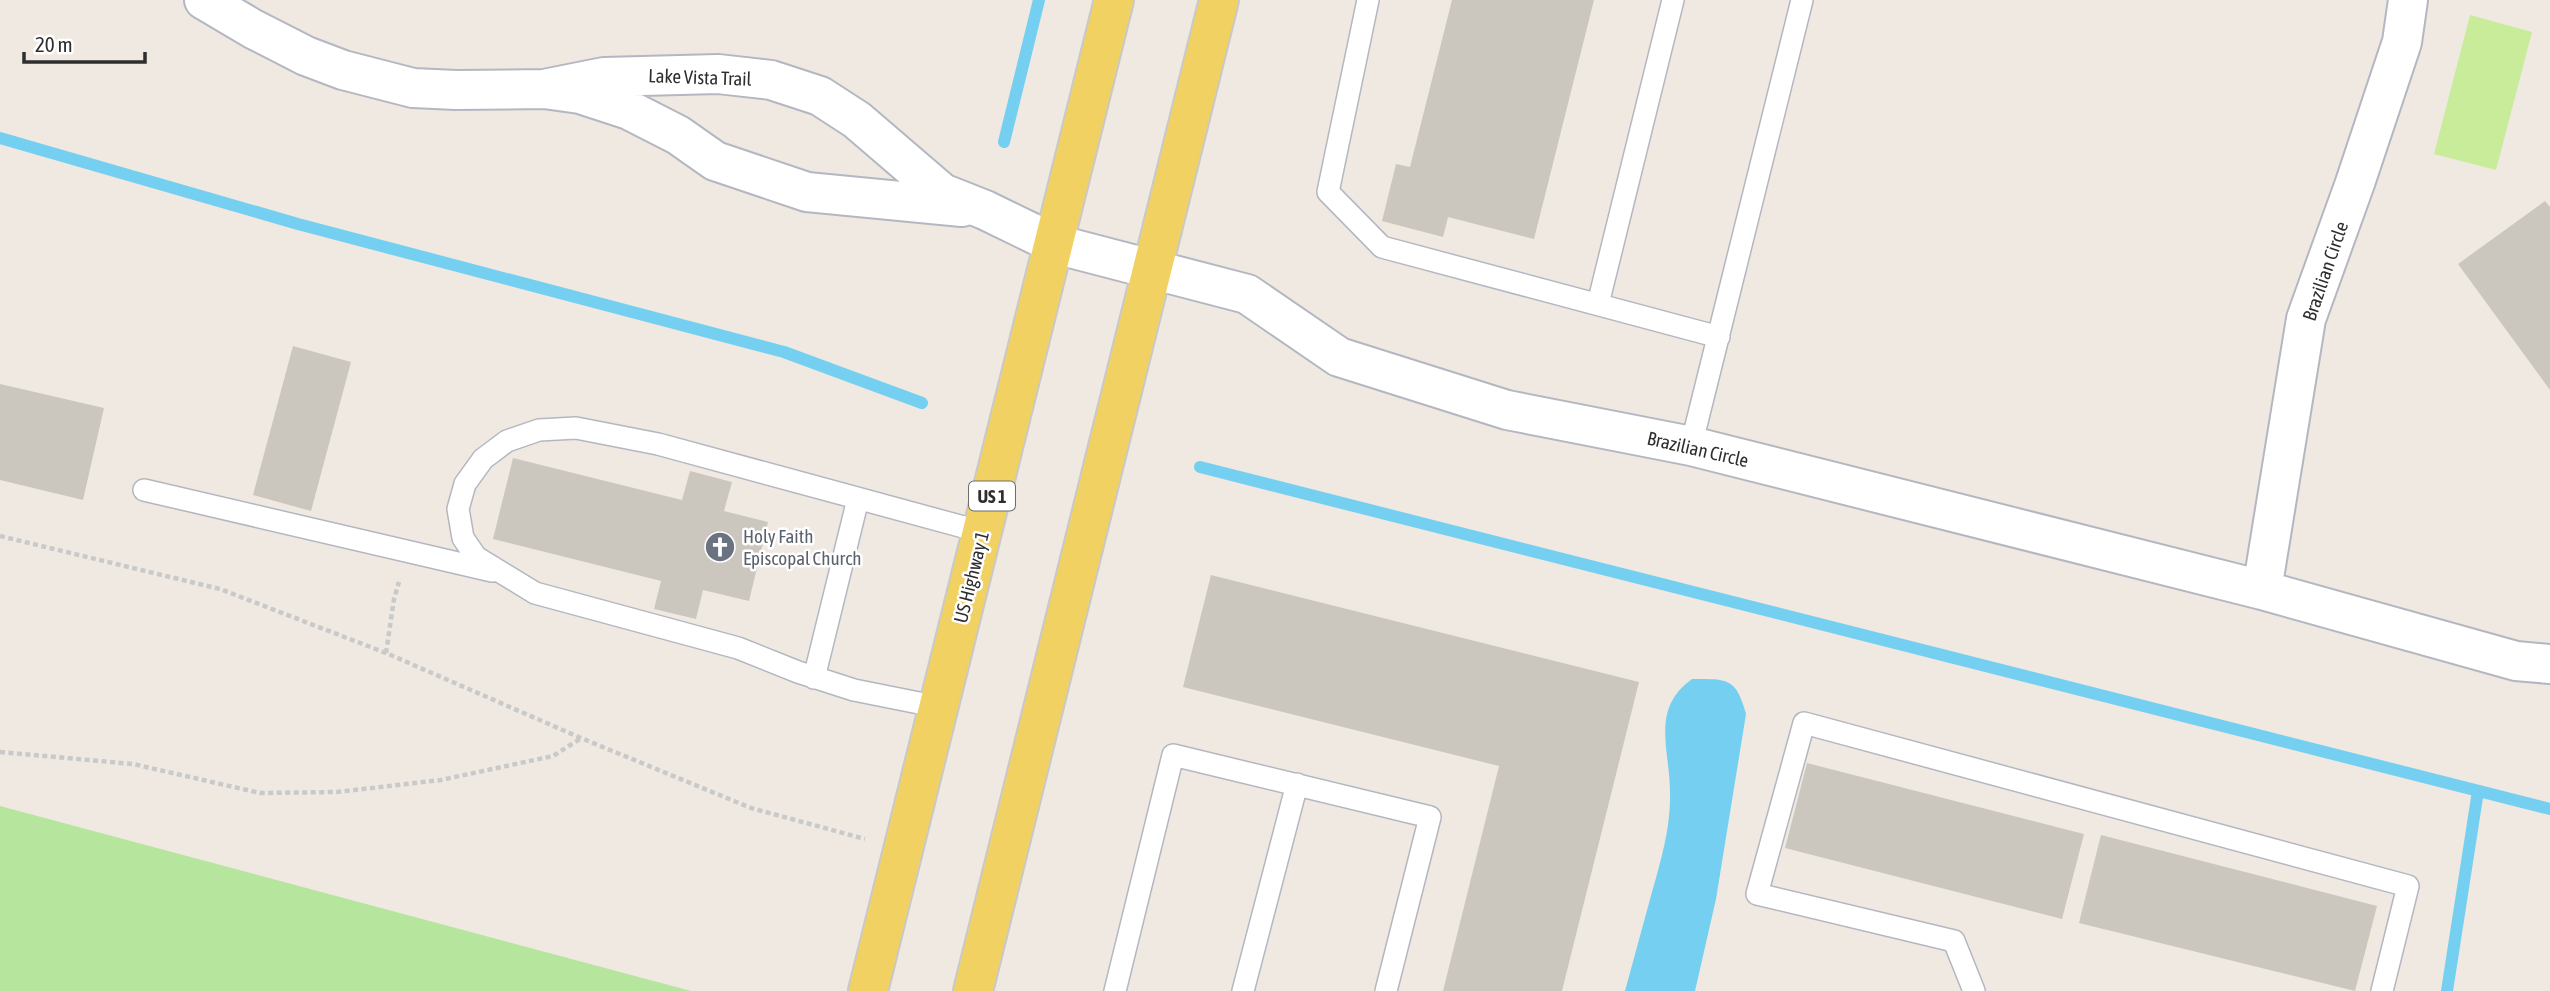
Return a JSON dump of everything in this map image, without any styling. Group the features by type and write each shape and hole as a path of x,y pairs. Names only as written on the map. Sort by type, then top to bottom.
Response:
{"main road":[{"name":"US Highway 1","path":"868,991 1114,0"},
{"path":"973,991 1219,0"}],"street":[{"name":"Lake Vista Trail","path":"204,0 306,56 376,79 413,88 544,89 580,94 629,110 678,135 715,161 807,192 985,210"},
{"name":"Brazilian Circle","path":"2262,590 2306,319 2356,183 2402,42 2408,0"},
{"name":"Lake Vista Trail","path":"544,89 604,77 718,74 771,80 820,96 858,120 942,193 985,210 1055,244 1153,268"},
{"name":"Brazilian Circle","path":"1153,268 1247,294 1339,357 1507,410 1691,446 2262,590 2516,661 2550,664"}],"lane":[{"path":"1368,0 1328,192 1382,247 1719,337"},
{"path":"1598,304 1673,0"},
{"path":"1691,446 1802,0"},
{"path":"939,707 854,690 814,678 738,648 535,593 476,557 463,538 458,509 466,484 483,459 507,441 539,430 576,428 658,444 982,532"},
{"path":"144,490 501,573"},
{"path":"814,678 859,499"},
{"path":"1974,991 1954,941 1757,894 1804,723 2408,886 2382,991"},
{"path":"1115,991 1173,755 1430,817 1385,991"},
{"path":"1243,991 1297,784"}],"path":[{"path":"0,537 220,589 386,653 751,808 903,849"},
{"path":"386,653 394,599 409,553"},
{"path":"0,752 133,764 260,793 337,792 441,780 553,756 581,738"}],"green space":[{"path":"2470,15 2532,32 2496,170 2434,154"},
{"path":"0,806 691,991 0,991"}],"water":[{"path":"1692,679 1714,679 1728,683 1738,693 1746,714 1716,899 1695,991 1625,991 1667,831 1670,792 1665,731 1667,717 1671,703"}],"building":[{"path":"1452,0 1594,0 1534,239 1448,217 1443,237 1382,221 1396,164 1410,167"},
{"path":"2545,201 2550,207 2550,390 2458,264"},
{"path":"293,346 351,362 311,511 253,495"},
{"path":"0,384 104,408 83,500 0,480"},
{"path":"513,458 682,500 690,471 732,482 724,511 768,522 749,601 703,590 696,619 654,609 661,581 493,539"},
{"path":"1211,575 1639,682 1562,991 1443,991 1499,766 1183,687"},
{"path":"1807,763 2084,834 2062,919 1785,848"},
{"path":"2101,835 2377,906 2355,991 2079,923"}],"waterway":[{"path":"1004,142 1039,0"},
{"path":"0,138 298,224 784,352 922,403"},
{"path":"1200,467 2550,809"},
{"path":"2447,991 2478,791"}],"place":[{"name":"Holy Faith Episcopal Church","path":"720,547"}]}
